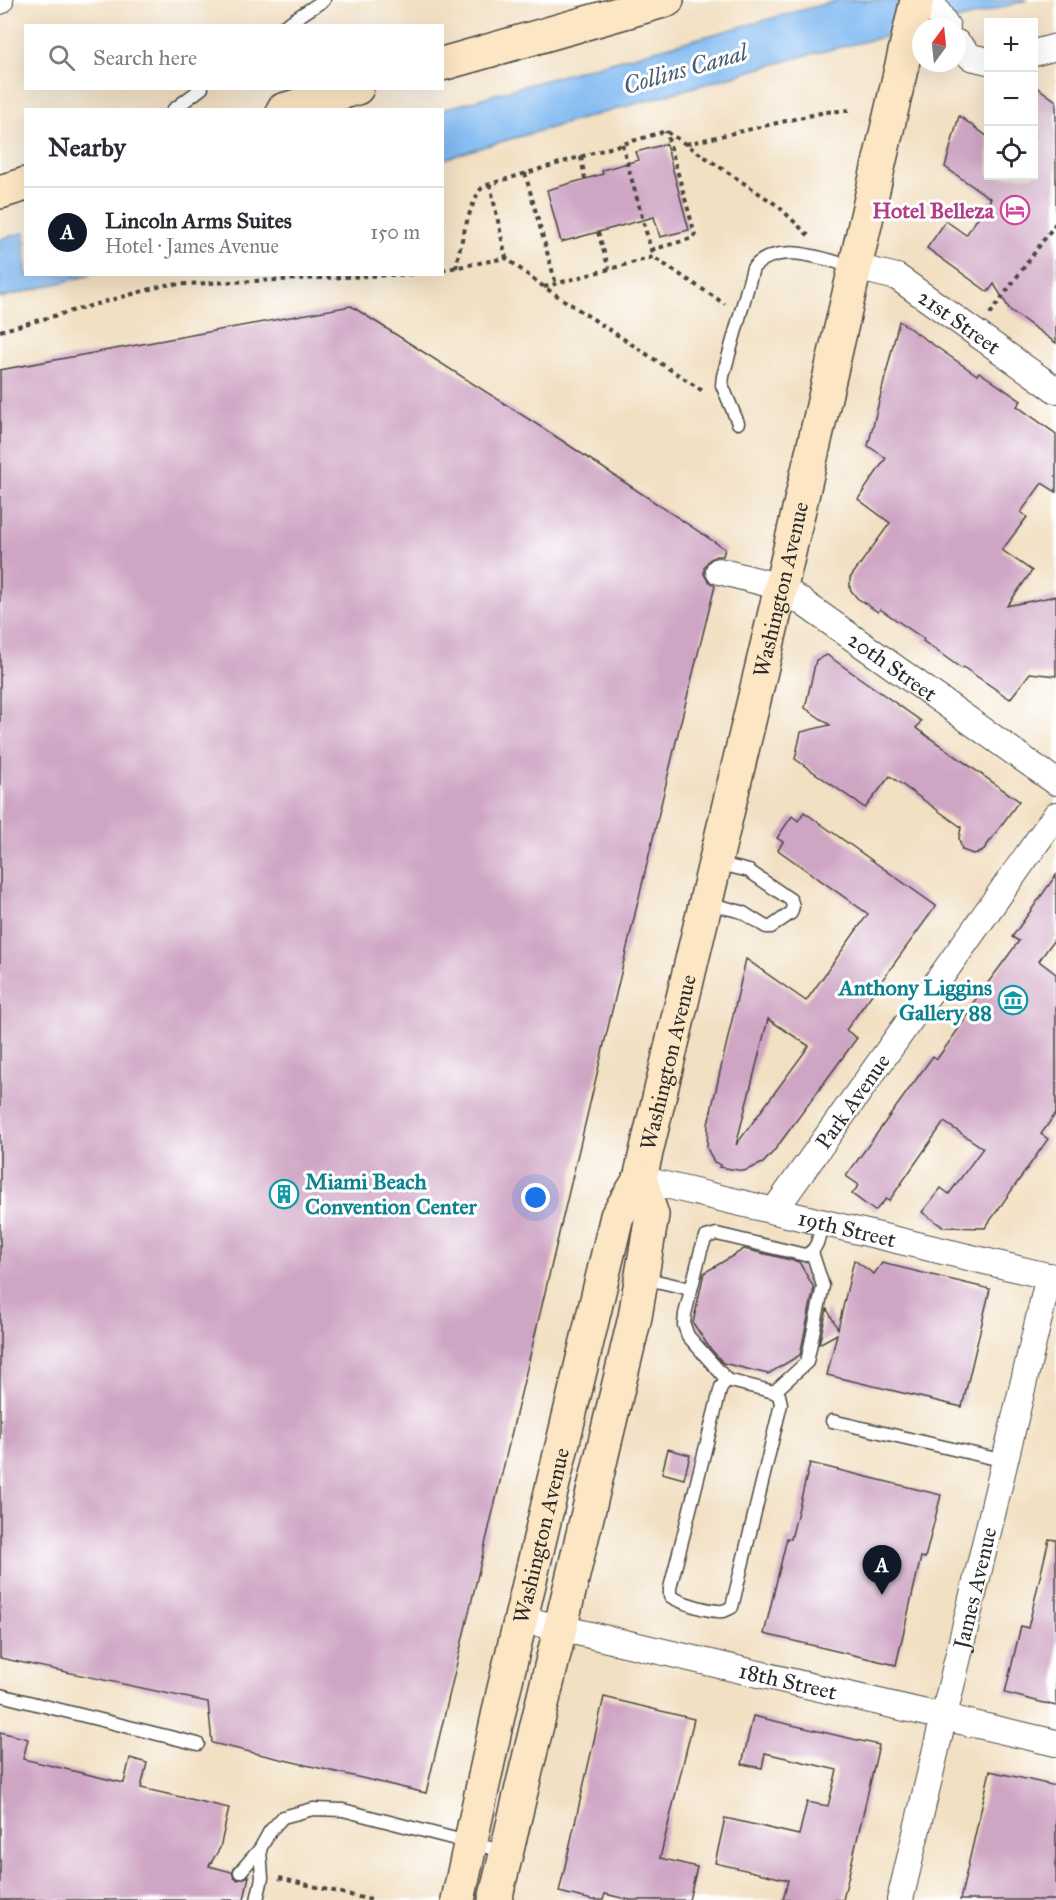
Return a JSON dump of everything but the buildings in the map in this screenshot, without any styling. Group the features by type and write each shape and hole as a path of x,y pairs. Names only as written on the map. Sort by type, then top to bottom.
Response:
{"main road":[{"path":"444,63 667,0"},
{"name":"Washington Avenue","path":"458,1900 503,1693 617,1216 640,1179 782,587 917,0"},
{"path":"290,108 350,90"},
{"path":"0,192 24,185"},
{"name":"Washington Avenue","path":"495,1900 635,1317 652,1215 640,1179"}],"street":[{"path":"930,0 941,18"},
{"path":"1038,52 1056,48"},
{"path":"966,52 971,57 984,61"},
{"path":"0,175 24,178"},
{"name":"21st Street","path":"855,267 897,277 1056,390"},
{"name":"20th Street","path":"719,571 782,587 1056,782"},
{"name":"Park Avenue","path":"774,1211 1056,815"},
{"name":"19th Street","path":"640,1179 1052,1277"},
{"name":"James Avenue","path":"900,1900 1005,1461 1052,1277"},
{"name":"18th Street","path":"521,1619 1056,1743"}],"lane":[{"path":"287,24 324,0"},
{"path":"176,108 199,90"},
{"path":"738,423 722,385 753,268 759,261 770,255 781,253 800,254 855,267"},
{"path":"706,903 742,912 766,927 777,924 791,913 793,906 791,900 751,873 716,863"},
{"path":"727,1380 721,1387 670,1588 670,1596 677,1600 718,1611 726,1611 732,1607 781,1404 779,1395 774,1392 727,1380 688,1336 684,1325 685,1314 701,1250 706,1237 717,1234 805,1255 812,1252 817,1245 822,1222"},
{"path":"774,1392 807,1362 824,1286 812,1252"},
{"path":"642,1278 691,1290"},
{"path":"832,1421 1005,1461"},
{"path":"0,1695 198,1744"},
{"path":"240,1872 283,1817 312,1809 343,1810 507,1852"},
{"path":"257,1900 262,1878 260,1849"}],"path":[{"path":"685,144 825,112 852,110"},
{"path":"666,131 778,206 811,237"},
{"path":"456,268 458,254 475,200 482,188 666,131"},
{"path":"651,250 693,238 695,234 666,131"},
{"path":"622,144 653,257 723,304"},
{"path":"581,157 585,179"},
{"path":"525,173 556,284"},
{"path":"490,184 506,258 544,287 703,391"},
{"path":"989,314 1056,223"},
{"path":"598,232 609,269"},
{"path":"544,287 653,257"},
{"path":"444,270 506,258"},
{"path":"0,331 165,285 368,276"},
{"path":"278,1877 371,1900"}],"water":[{"name":"Collins Canal","path":"839,0 1027,0 965,18 912,18 912,30 807,55 444,159 444,109"},
{"path":"24,232 24,276 87,276 0,298 0,239"}],"place":[{"name":"Hotel Belleza","path":"1015,210"},
{"name":"Anthony Liggins Gallery 88","path":"1013,1000"},
{"name":"Miami Beach Convention Center","path":"284,1194"},
{"name":"Lincoln Arms Suites","path":"882,1595"}]}
